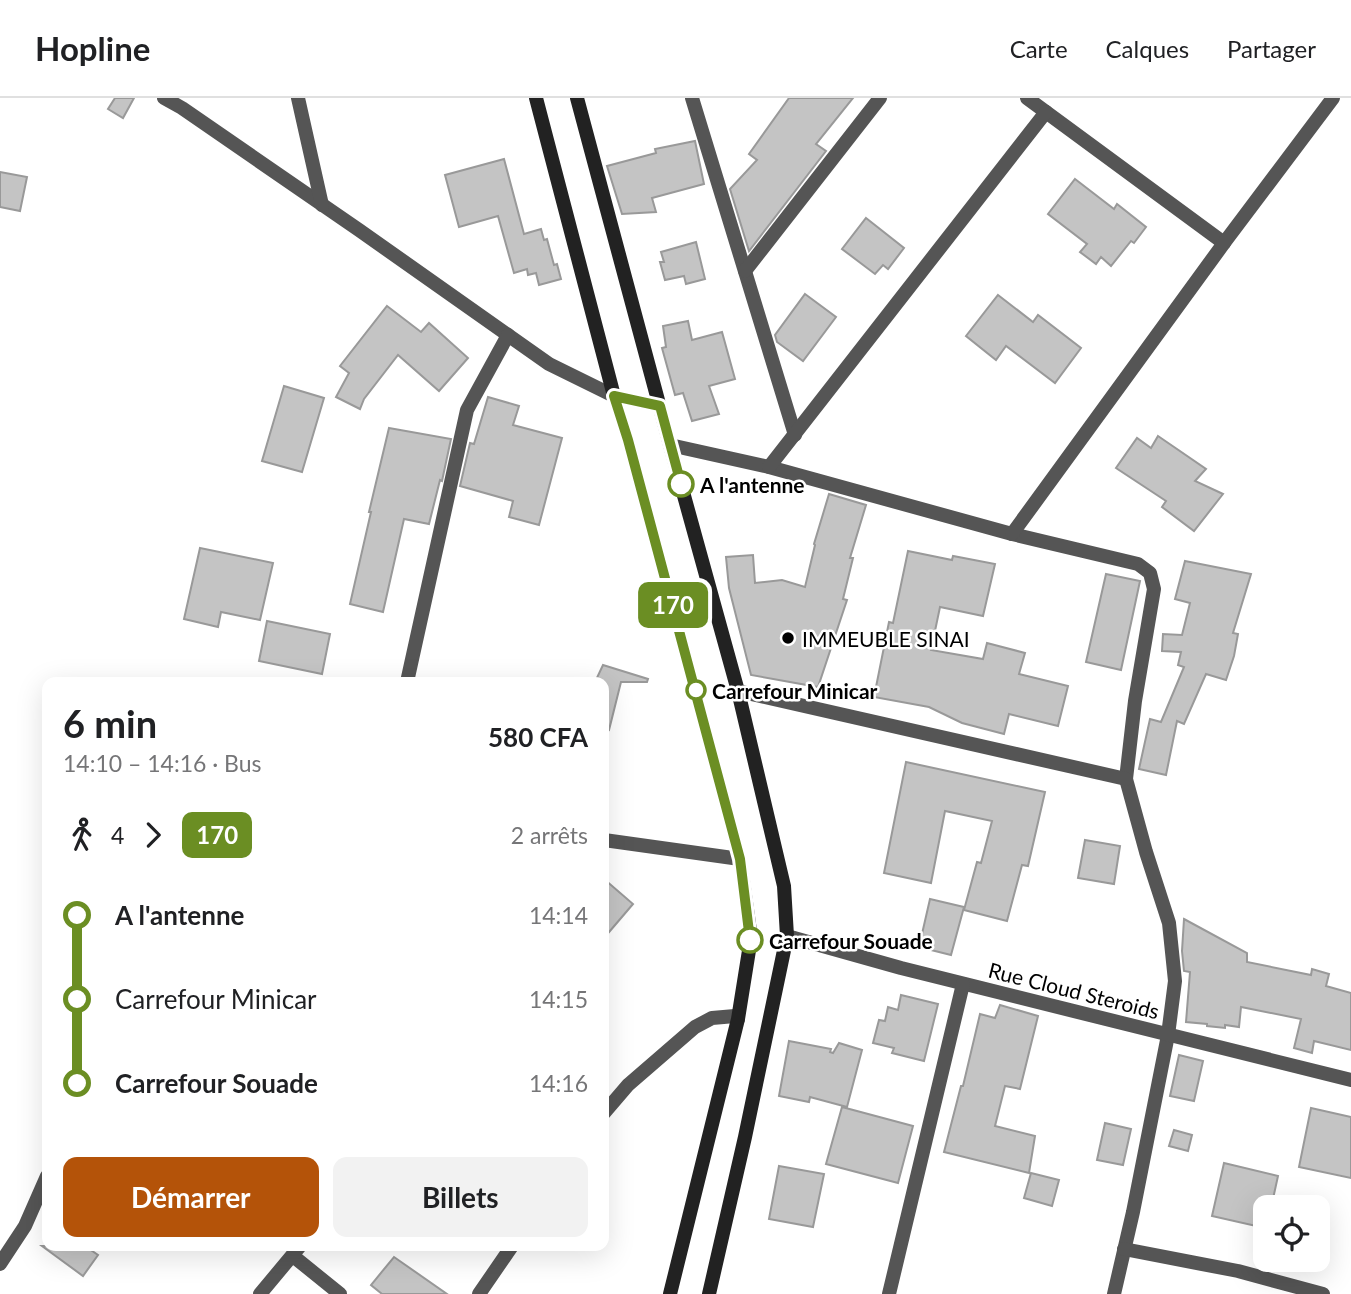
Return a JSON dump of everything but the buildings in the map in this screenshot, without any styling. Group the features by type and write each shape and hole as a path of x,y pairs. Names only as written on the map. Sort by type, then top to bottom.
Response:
{"main road":[{"path":"536,98 740,859 751,937 738,1019 670,1294"},
{"path":"577,98 738,691 784,886 787,936 709,1294"}],"street":[{"path":"164,98 549,364 614,396 660,406"},
{"path":"298,98 321,205"},
{"path":"692,98 795,435"},
{"path":"745,271 880,98"},
{"path":"1027,98 1224,243"},
{"path":"1012,534 1333,98"},
{"path":"769,467 1046,112"},
{"path":"408,677 467,410 508,335"},
{"path":"670,445 769,467 1012,534 1138,564 1150,573 1154,589 1135,701 1126,779 1169,923 1175,981 1168,1035 1114,1294"},
{"path":"738,691 1126,779"},
{"path":"609,841 740,859"},
{"name":"Rue Cloud Steroids","path":"787,936 963,984 1351,1080"},
{"path":"888,1294 963,984"},
{"path":"609,1107 628,1085 695,1027 712,1018 735,1016 738,1019"},
{"path":"0,1265 25,1226 42,1187"},
{"path":"1124,1249 1238,1271 1323,1294"},
{"path":"260,1294 297,1251 340,1294"},
{"path":"479,1294 509,1251"}],"bus line":[{"name":"170","path":"681,484 660,406 614,396 740,859 750,940"}],"place":[{"name":"A l'antenne","path":"681,484"},
{"name":"IMMEUBLE SINAI","path":"788,638"},
{"name":"Carrefour Minicar","path":"696,690"},
{"name":"Carrefour Souade","path":"750,940"}]}
